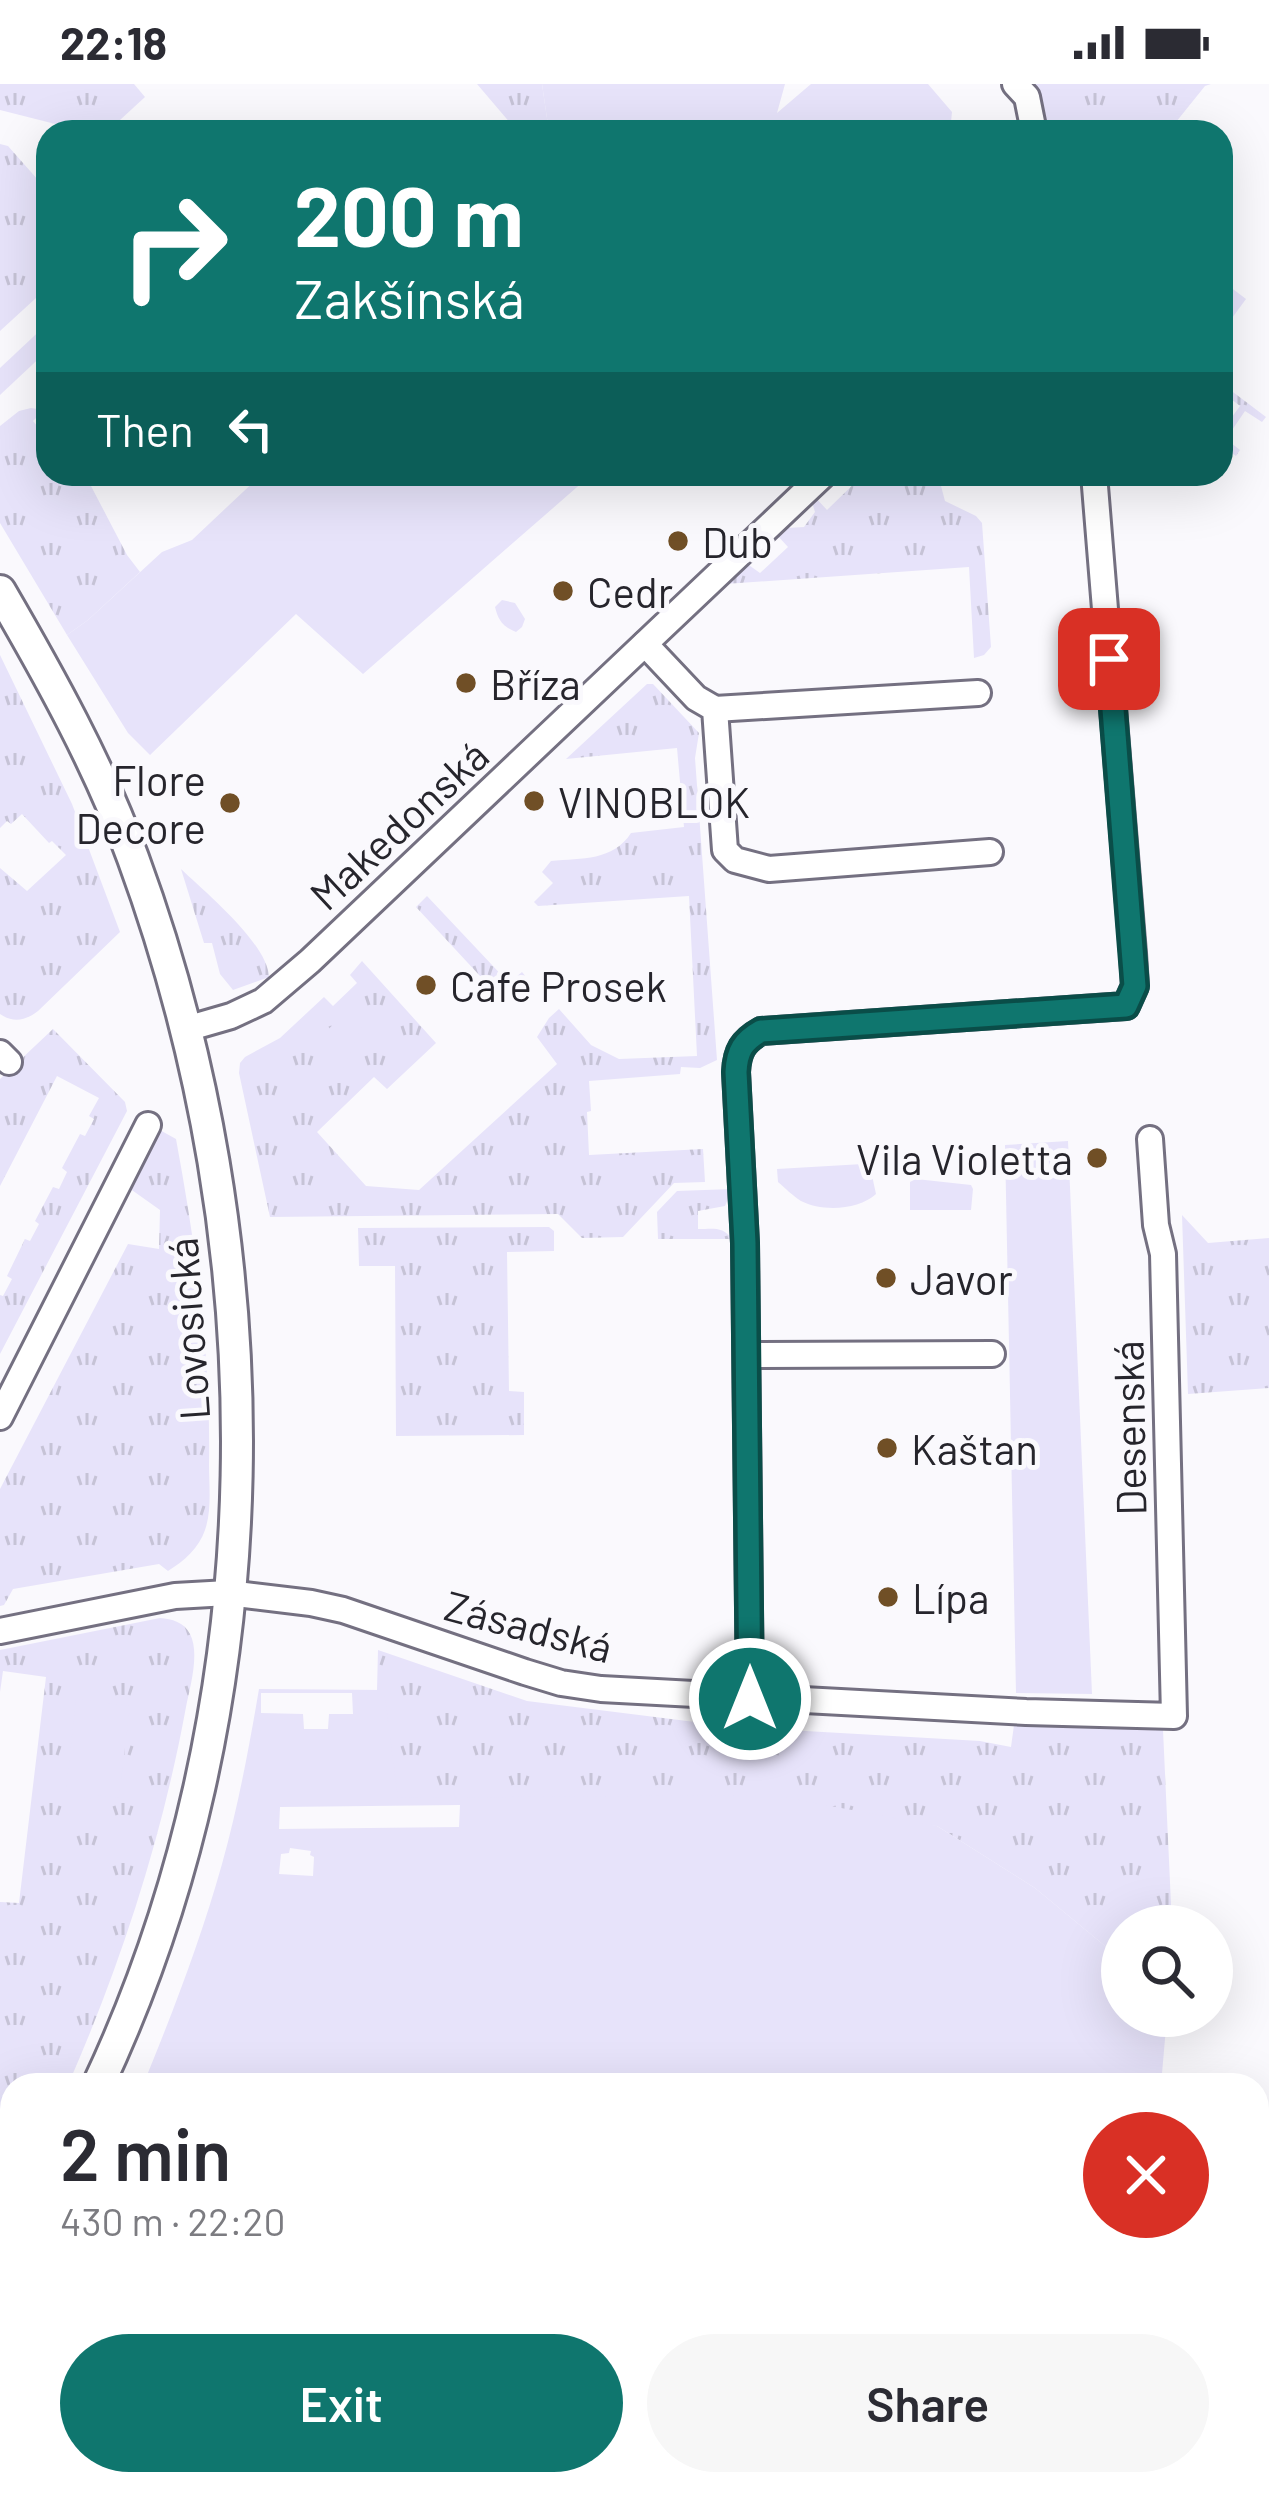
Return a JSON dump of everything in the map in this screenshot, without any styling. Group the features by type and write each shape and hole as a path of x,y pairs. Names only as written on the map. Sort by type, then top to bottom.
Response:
{"street":[{"path":"1015,84 1027,97 1032,120"},
{"name":"Makedonská","path":"186,1029 263,1001 811,486"},
{"path":"750,1699 739,1050 761,1031 1126,1006 1135,986 1095,486"},
{"name":"Lovosická","path":"0,591 99,775 133,857 186,1029 218,1184 234,1345 238,1421 234,1522 220,1671 194,1810 146,1970 103,2073"},
{"path":"645,644 696,698 715,709 978,693"},
{"path":"715,709 725,850 735,860 769,869 991,852"},
{"path":"0,1417 148,1125"},
{"name":"Desenská","path":"1150,1138 1156,1225 1163,1254 1174,1716"},
{"path":"747,1354 992,1354"},
{"name":"Zásadská","path":"0,1631 175,1596 228,1593 343,1610 561,1683 601,1689 1174,1716"}],"green space":[{"path":"0,84 134,84 145,97 120,120 40,120 0,110"},
{"path":"477,84 542,84 547,120 508,120"},
{"path":"542,84 785,84 777,113 811,84 928,84 952,112 951,120 547,120"},
{"path":"1032,84 1211,84 1178,120 1046,120 1041,95"},
{"path":"0,144 8,146 36,178 36,298 0,331"},
{"path":"1233,289 1246,299 1233,317"},
{"path":"36,334 36,361 0,395 0,368"},
{"path":"1233,392 1266,417 1262,422 1245,411 1233,429 1233,416 1240,406 1233,400"},
{"path":"36,409 36,486 91,486 140,572 67,635 0,523 0,426 19,411"},
{"path":"249,486 578,486 363,674 296,614 150,755 128,733 67,635 162,552 192,540"},
{"path":"852,486 941,486 945,501 976,516 982,523 991,647 984,655 974,658 969,567 725,584 746,563 760,573 788,547 777,535 787,528 804,527 815,512 815,497 827,510"},
{"path":"502,600 515,603 525,619 516,632 498,616 495,607"},
{"path":"0,655 72,804 120,932 38,1011 19,1020 0,1014 0,868 27,891 66,855 22,814 0,828"},
{"path":"647,684 653,684 699,733 695,758 717,1060 700,1068 681,1067 680,1074 589,1081 589,1155 703,1149 705,1182 674,1183 623,1237 582,1238 558,1214 270,1217 240,1063 280,1038 324,997 333,1006 357,983 350,975 362,961 436,1043 387,1089 374,1077 317,1132 366,1186 419,1190 557,1064 537,1037 559,1009 591,1045 619,1059 697,1056 689,896 538,906 534,902 553,883 542,872 551,861 606,853 631,833 684,827 677,748 566,759"},
{"path":"181,869 247,934 269,977 233,990 220,974 212,943 204,943"},
{"path":"427,896 509,983 522,972 527,978 506,1004 416,907"},
{"path":"348,1011 362,1026 340,1076 310,1046"},
{"path":"53,1029 125,1102 127,1111 0,1354 0,1295 12,1279 7,1276 25,1239 30,1241 39,1224 35,1221 53,1187 59,1189 67,1172 62,1168 94,1119 89,1116 99,1098 57,1076 0,1186 0,1079"},
{"path":"158,1129 176,1139 201,1301 209,1424 205,1530 190,1554 168,1571 159,1564 13,1589 0,1606 0,1489 128,1244 159,1249 160,1210 129,1188"},
{"path":"1068,1141 1092,1694 1016,1693 1005,1145"},
{"path":"863,1164 871,1171 876,1194 850,1206 810,1205 778,1182 777,1169"},
{"path":"910,1182 971,1185 971,1210 910,1210"},
{"path":"732,1189 725,1206 698,1211 698,1229 721,1230 732,1239 658,1239 657,1212 677,1191"},
{"path":"1182,1215 1208,1243 1269,1238 1269,1388 1188,1394"},
{"path":"549,1227 554,1231 554,1251 507,1252 509,1391 524,1392 524,1435 396,1436 395,1266 359,1266 358,1228"},
{"path":"160,1618 177,1622 193,1642 192,1680 152,1852 122,1947 73,2073 0,2073 0,1902 19,1903 46,1677 3,1671 0,1692 0,1650"},
{"path":"378,1650 527,1701 735,1727 980,1741 1011,1747 1014,1725 1163,1730 1171,1905 1101,1905 1101,1943 1035,1888 937,1826 397,1798 377,1690"},
{"path":"259,1689 384,1690 398,1798 772,1795 937,1826 1035,1888 1101,1943 1101,2037 1165,2037 1162,2073 148,2073 214,1892","holes":["261,1693 352,1693 353,1714 329,1714 328,1729 304,1729 303,1714 261,1713","460,1805 459,1827 279,1829 280,1807","290,1848 311,1851 313,1876 279,1874 281,1854 289,1853"]},
{"path":"98,1697 130,1706 119,1798 97,1795 96,1799 66,1791 76,1699 97,1701"}],"place":[{"name":"Dub","path":"678,541"},
{"name":"Cedr","path":"563,591"},
{"name":"Bříza","path":"466,683"},
{"name":"VINOBLOK","path":"534,801"},
{"name":"Flore Decore","path":"230,803"},
{"name":"Cafe Prosek","path":"426,985"},
{"name":"Vila Violetta","path":"1097,1158"},
{"name":"Javor","path":"886,1278"},
{"name":"Kaštan","path":"887,1448"},
{"name":"Lípa","path":"888,1597"}],"route":[{"path":"750,1699 739,1050 761,1031 1126,1006 1135,986 1109,659"}]}
